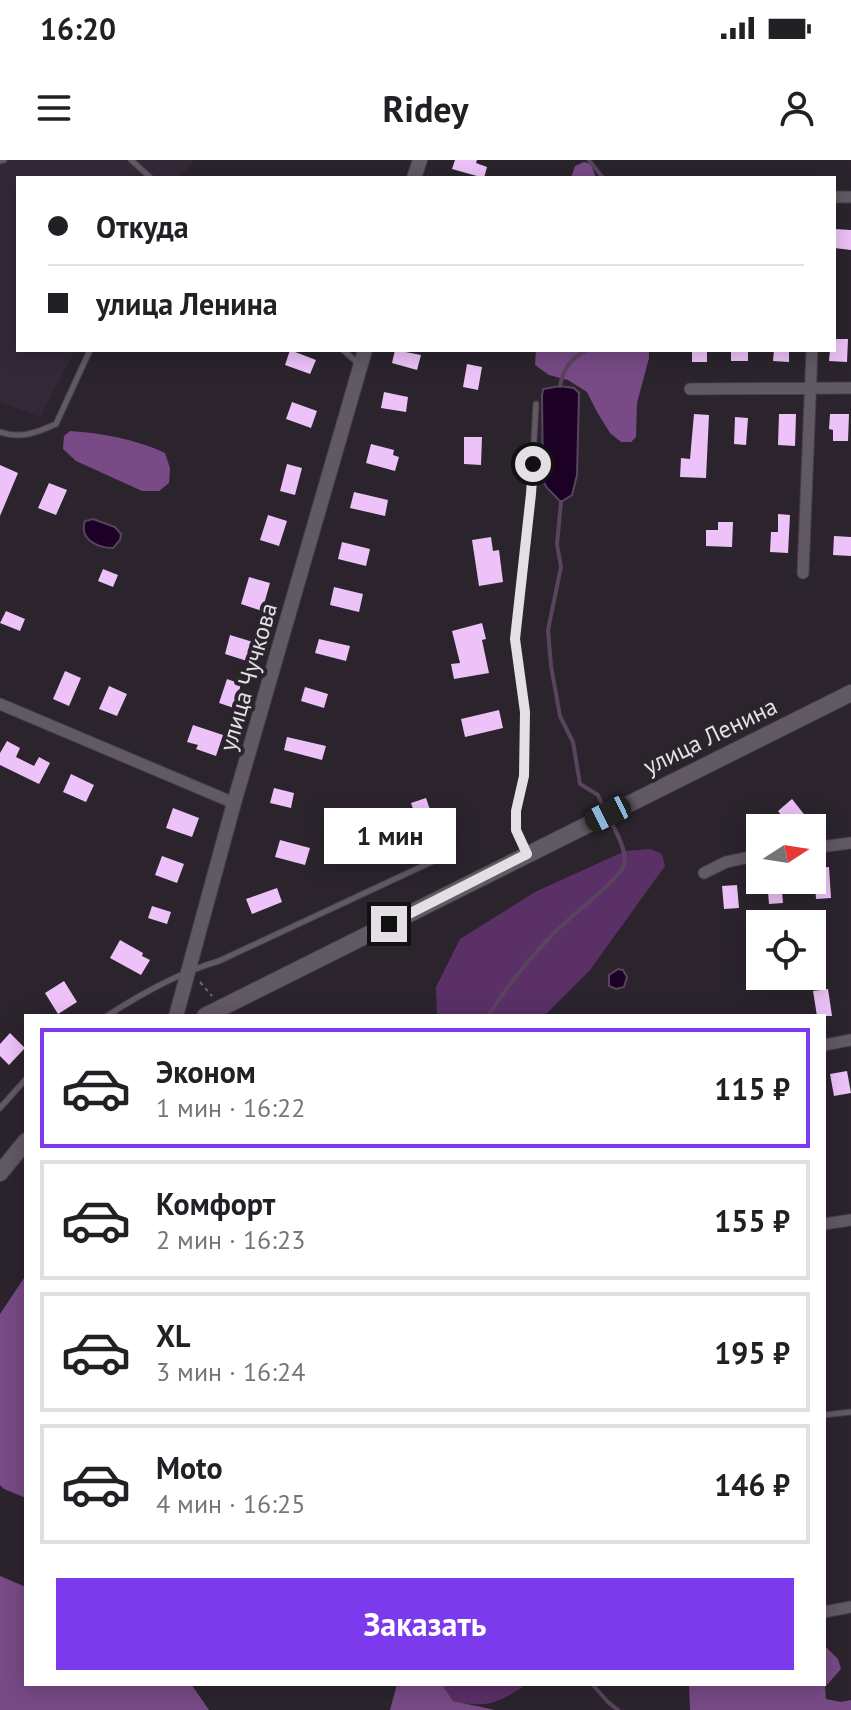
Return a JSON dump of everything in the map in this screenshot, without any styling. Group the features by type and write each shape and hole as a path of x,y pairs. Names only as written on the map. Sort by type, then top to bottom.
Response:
{"main road":[{"name":"улица Ленина","path":"209,1014 851,693"},
{"path":"0,1173 24,1143"}],"street":[{"path":"803,573 812,352"},
{"name":"улица Чучкова","path":"177,1014 362,357"},
{"path":"690,389 851,388"},
{"path":"0,704 234,803"},
{"path":"826,846 851,843"},
{"path":"704,873 726,862 746,858"},
{"path":"826,1045 851,1040"},
{"path":"826,1224 851,1220"},
{"path":"826,1612 851,1607"}],"lane":[{"path":"131,160 149,176"},
{"path":"0,432 13,436 33,435 56,424 89,352"},
{"path":"527,854 516,830 516,811 524,776 525,712 515,639 531,494 536,404"},
{"path":"110,1014 189,969 219,961 440,858"},
{"path":"0,1108 24,1081"},
{"path":"826,1415 851,1412"}],"path":[{"path":"189,969 222,1008"}],"shaded area":[{"path":"0,160 195,160 181,176 16,176 16,352 74,352 40,417 0,402"},
{"path":"584,162 591,164 595,176 572,176 575,166"},
{"path":"536,352 649,352 637,403 636,437 631,442 621,442 610,433 587,392 568,380 549,375 535,365"},
{"path":"560,386 574,388 579,393 577,475 572,495 561,502 543,481 542,396 543,389"},
{"path":"70,431 118,438 165,453 170,468 169,483 159,491 142,491 76,461 63,449 64,436"},
{"path":"93,519 115,527 121,534 113,548 96,544 87,537 85,521"},
{"path":"651,849 662,854 665,866 590,970 546,1014 437,1014 436,987 460,939 535,892 625,851"},
{"path":"618,969 623,970 627,977 624,987 616,989 609,986 609,975"},
{"path":"24,1278 24,1497 0,1485 0,1314"},
{"path":"0,1576 24,1586 24,1686 192,1686 209,1710 0,1710"},
{"path":"826,1647 838,1659 841,1669 826,1686"},
{"path":"396,1686 443,1686 453,1701 495,1710 390,1710"},
{"path":"443,1686 524,1686 485,1704 453,1701"},
{"path":"689,1686 826,1686 826,1699 851,1700 851,1710 690,1710"}],"building":[{"path":"455,160 477,160 476,163 487,167 485,176 452,169"},
{"path":"836,229 851,230 851,250 836,248"},
{"path":"836,339 848,339 847,362 829,361 830,352 836,352"},
{"path":"289,352 316,360 310,374 285,365"},
{"path":"395,352 421,355 417,370 392,363"},
{"path":"692,352 707,352 707,362 692,362"},
{"path":"731,352 748,352 748,361 731,361"},
{"path":"774,352 789,352 789,362 773,361"},
{"path":"467,364 482,367 478,390 463,387"},
{"path":"384,392 408,397 406,412 381,408"},
{"path":"292,402 317,411 311,428 286,419"},
{"path":"694,414 709,415 706,478 680,477 681,458 690,459"},
{"path":"779,414 796,414 795,446 778,445"},
{"path":"830,414 849,414 848,441 833,441 833,430 829,429"},
{"path":"735,417 748,418 746,445 734,444"},
{"path":"464,437 482,437 481,465 464,464"},
{"path":"371,444 394,450 393,455 399,457 395,471 366,463"},
{"path":"287,464 302,468 295,495 280,491"},
{"path":"0,465 18,473 0,516"},
{"path":"49,483 67,490 56,515 38,508"},
{"path":"354,492 388,500 385,516 350,508"},
{"path":"778,514 790,515 788,553 770,552 771,532 778,532"},
{"path":"268,515 287,521 279,546 260,540"},
{"path":"718,522 733,522 732,547 706,546 706,530 718,530"},
{"path":"834,536 851,537 851,556 833,555"},
{"path":"491,537 493,551 499,550 503,582 479,586 472,540"},
{"path":"342,542 370,549 366,566 338,559"},
{"path":"103,569 118,575 113,587 98,581"},
{"path":"249,577 270,583 262,611 241,604"},
{"path":"334,587 363,594 359,612 330,605"},
{"path":"6,611 25,619 20,631 0,623"},
{"path":"482,623 489,673 454,679 451,664 460,663 452,631"},
{"path":"230,635 253,642 247,661 225,654"},
{"path":"319,639 350,646 346,661 315,653"},
{"path":"65,671 81,678 69,706 53,699"},
{"path":"227,679 241,684 234,708 219,703"},
{"path":"109,686 127,694 117,716 99,709"},
{"path":"305,687 328,694 324,708 301,701"},
{"path":"499,710 503,728 465,737 461,719"},
{"path":"193,725 223,735 216,756 187,742"},
{"path":"287,737 326,746 322,760 284,750"},
{"path":"7,741 20,748 16,757 34,766 39,757 50,763 39,784 0,765 0,753"},
{"path":"71,774 94,785 86,802 63,792"},
{"path":"274,788 294,793 291,808 270,803"},
{"path":"426,798 436,827 421,832 411,803"},
{"path":"792,799 804,814 780,814 778,811"},
{"path":"173,808 199,818 192,837 166,828"},
{"path":"367,821 380,855 363,861 350,827"},
{"path":"280,840 310,848 305,865 275,857"},
{"path":"162,856 184,864 177,883 155,875"},
{"path":"826,867 829,867 831,898 816,899 816,894 826,894"},
{"path":"737,885 739,908 724,909 722,886"},
{"path":"277,888 282,902 252,914 246,899"},
{"path":"768,894 782,894 783,903 769,904"},
{"path":"152,906 171,912 167,924 148,918"},
{"path":"120,940 150,960 141,975 110,958"},
{"path":"64,981 77,1002 58,1014 45,993"},
{"path":"828,989 832,1016 817,1014 813,991"},
{"path":"10,1033 24,1049 9,1065 0,1056 0,1044"},
{"path":"847,1071 851,1093 834,1096 830,1074"}],"waterway":[{"path":"589,160 601,176"},
{"path":"560,386 569,365 584,352"},
{"path":"561,502 557,544 561,567 548,630 551,666 560,716 573,742 580,784 598,795 605,811"},
{"path":"489,1014 545,943 620,872 624,854 609,819"},
{"path":"594,1686 618,1710"}],"route":[{"path":"389,924 527,854 516,830 516,811 524,776 525,712 515,639 533,464"}]}
